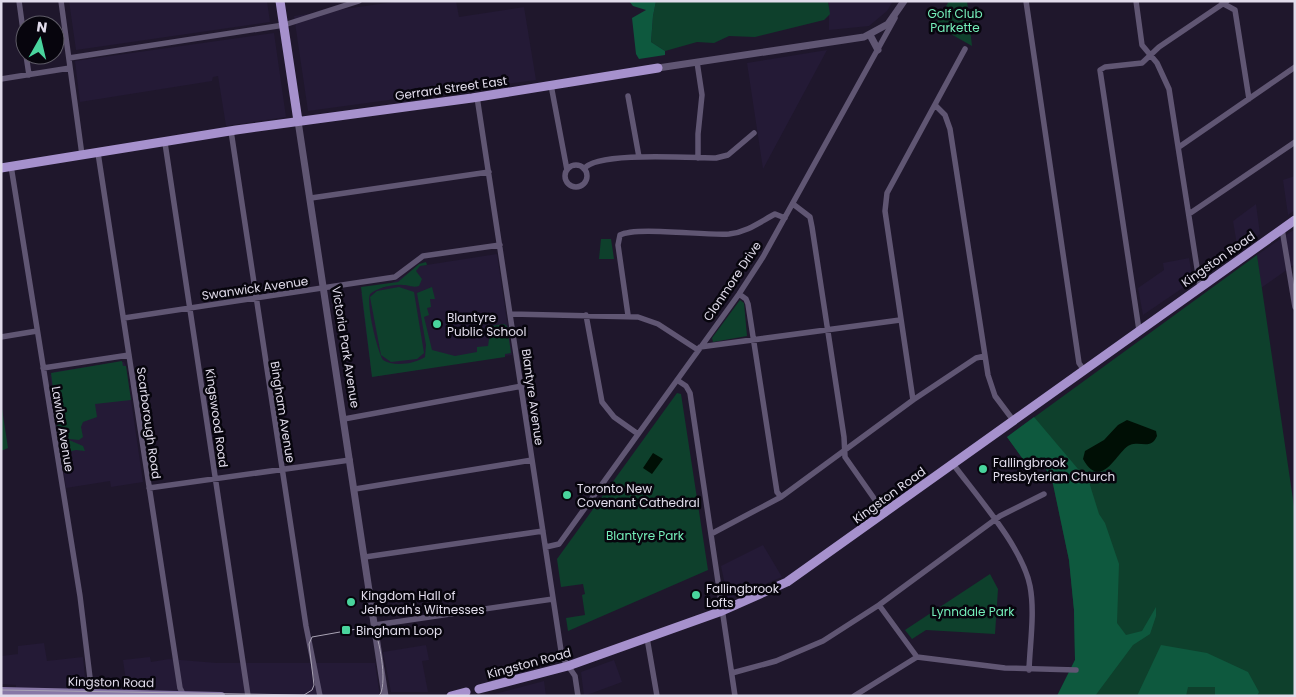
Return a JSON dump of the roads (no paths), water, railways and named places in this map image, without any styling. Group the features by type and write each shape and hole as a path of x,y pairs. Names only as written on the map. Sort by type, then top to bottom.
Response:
{"main road":[{"name":"Victoria Park Avenue","path":"280,1 298,121"},
{"name":"Gerrard Street East","path":"1,168 230,131 477,97 658,68"},
{"name":"Kingston Road","path":"451,696 568,666 722,611 787,582 885,514 1083,369 1295,220"},
{"name":"Kingston Road","path":"1,691 39,694 221,696"}],"street":[{"path":"19,1 21,15"},
{"path":"62,1 82,156"},
{"path":"69,58 284,25 359,1"},
{"name":"Clonmore Drive","path":"546,547 559,544 739,294 793,204 904,1"},
{"path":"1026,1 1079,363 1083,369"},
{"path":"1136,1 1142,45 1151,54 1169,88 1200,287"},
{"path":"1139,330 1102,68 1142,62 1224,2 1235,10 1249,99"},
{"name":"Gerrard Street East","path":"658,68 845,41 870,35 888,24 897,14"},
{"path":"870,35 878,50"},
{"path":"913,400 885,208 887,193 936,106 965,49"},
{"path":"697,62 702,94 698,158"},
{"path":"28,65 29,75"},
{"path":"1179,147 1295,67"},
{"path":"1,79 70,68"},
{"path":"551,85 568,184 578,187 586,182 587,175 584,168"},
{"path":"628,96 639,157"},
{"name":"Blantyre Avenue","path":"477,97 562,657 575,676 578,696"},
{"path":"936,106 945,115 950,129 984,356 995,396 1013,420"},
{"name":"Victoria Park Avenue","path":"298,121 385,696"},
{"name":"Bingham Avenue","path":"230,131 306,626 320,696"},
{"path":"584,168 590,162 639,157 716,158 728,154 754,133"},
{"path":"1189,214 1295,142"},
{"name":"Kingswood Road","path":"165,143 248,696"},
{"name":"Scarborough Road","path":"98,153 180,688 184,695"},
{"name":"Lawlor Avenue","path":"12,166 80,596 92,694"},
{"path":"567,170 573,166 584,168"},
{"path":"311,198 489,172"},
{"path":"793,204 810,217 828,329 845,457 885,514"},
{"path":"628,315 618,245 620,235 638,232 728,234 751,228 776,214 785,218"},
{"path":"1282,229 1295,307"},
{"name":"Swanwick Avenue","path":"124,318 395,277 416,260 426,256 500,244"},
{"path":"739,294 748,302 777,492 781,497"},
{"path":"511,314 628,315 656,322 699,349 900,320"},
{"path":"586,315 598,391 602,402 614,417 638,434"},
{"path":"1,337 37,331"},
{"path":"43,368 129,355"},
{"path":"711,534 781,497 913,400 976,358 984,356"},
{"path":"677,380 686,386 690,393 735,696"},
{"path":"344,419 522,386"},
{"path":"149,488 350,460"},
{"path":"355,489 532,460"},
{"path":"953,464 994,520 1025,569 1030,587 1029,670"},
{"path":"732,673 776,661 823,641 879,605 994,520 1044,494"},
{"path":"365,557 543,531"},
{"path":"374,625 553,599"},
{"path":"879,605 917,657"},
{"path":"647,638 657,696"},
{"path":"854,696 917,657 1029,670 1076,670"}],"tram line":[{"path":"1,690 304,695 312,690 314,685 309,644 312,637 368,627 375,631 381,654 383,683 379,696"}],"place":[{"name":"Blantyre Public School","path":"437,324"},
{"name":"Fallingbrook Presbyterian Church","path":"983,469"},
{"name":"Toronto New Covenant Cathedral","path":"567,495"},
{"name":"Fallingbrook Lofts","path":"696,595"},
{"name":"Kingdom Hall of Jehovah's Witnesses","path":"351,602"},
{"name":"Bingham Loop","path":"346,630"}],"park label":[{"name":"Golf Club Parkette","path":"955,20"},
{"name":"Blantyre Park","path":"645,535"},
{"name":"Lynndale Park","path":"973,611"}]}
